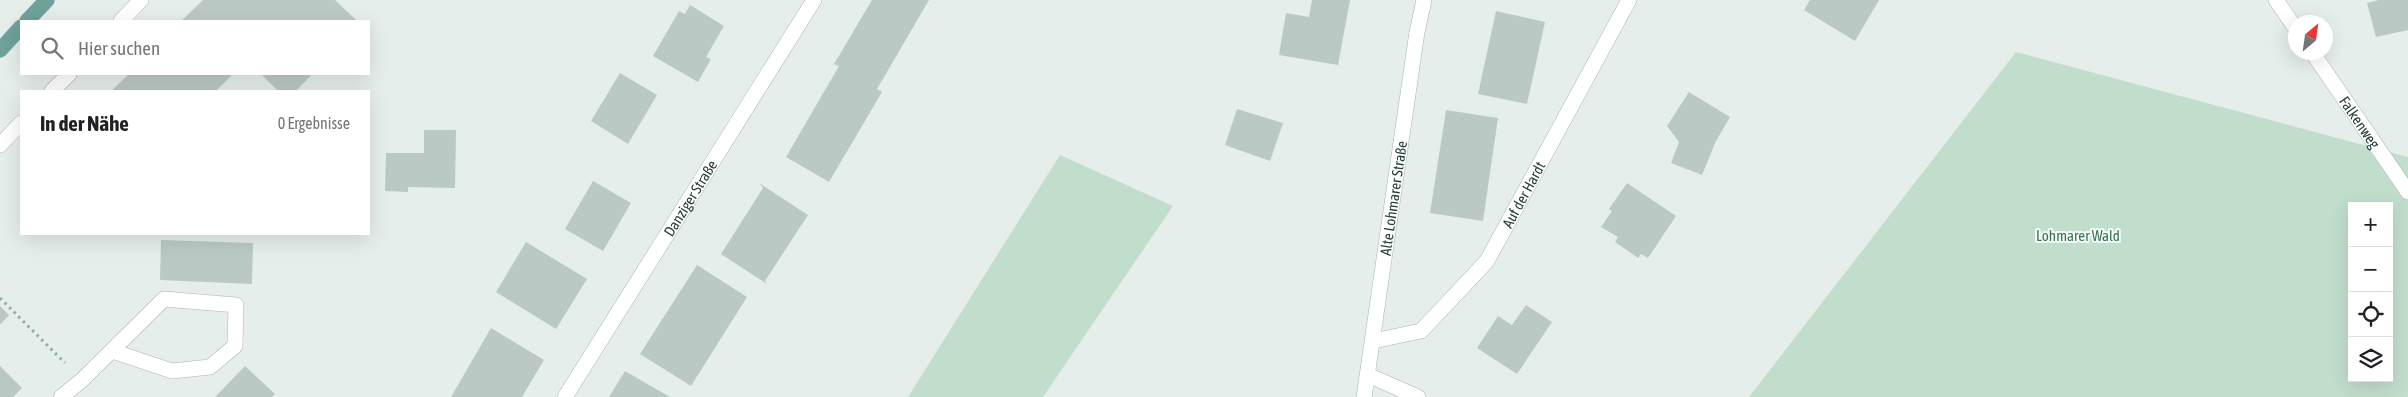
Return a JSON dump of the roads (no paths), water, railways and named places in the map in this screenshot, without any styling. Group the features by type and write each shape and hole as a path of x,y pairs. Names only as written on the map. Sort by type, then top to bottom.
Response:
{"main road":[{"path":"28,20 46,0"},
{"path":"0,50 20,28"}],"street":[{"path":"121,20 141,0"},
{"name":"Danziger Straße","path":"565,397 814,0"},
{"name":"Alte Lohmarer Straße","path":"1364,397 1417,32 1424,0"},
{"name":"Auf der Hardt","path":"1373,341 1421,331 1487,261 1629,0"},
{"path":"2276,0 2288,17"},
{"name":"Falkenweg","path":"2317,60 2408,192"},
{"path":"53,90 68,75"},
{"path":"0,145 20,124"},
{"path":"61,397 82,380 164,298 236,305 235,346 210,367 172,371 112,351"},
{"path":"1368,375 1418,397"}],"park label":[{"name":"Lohmarer Wald","path":"2078,235"}]}
